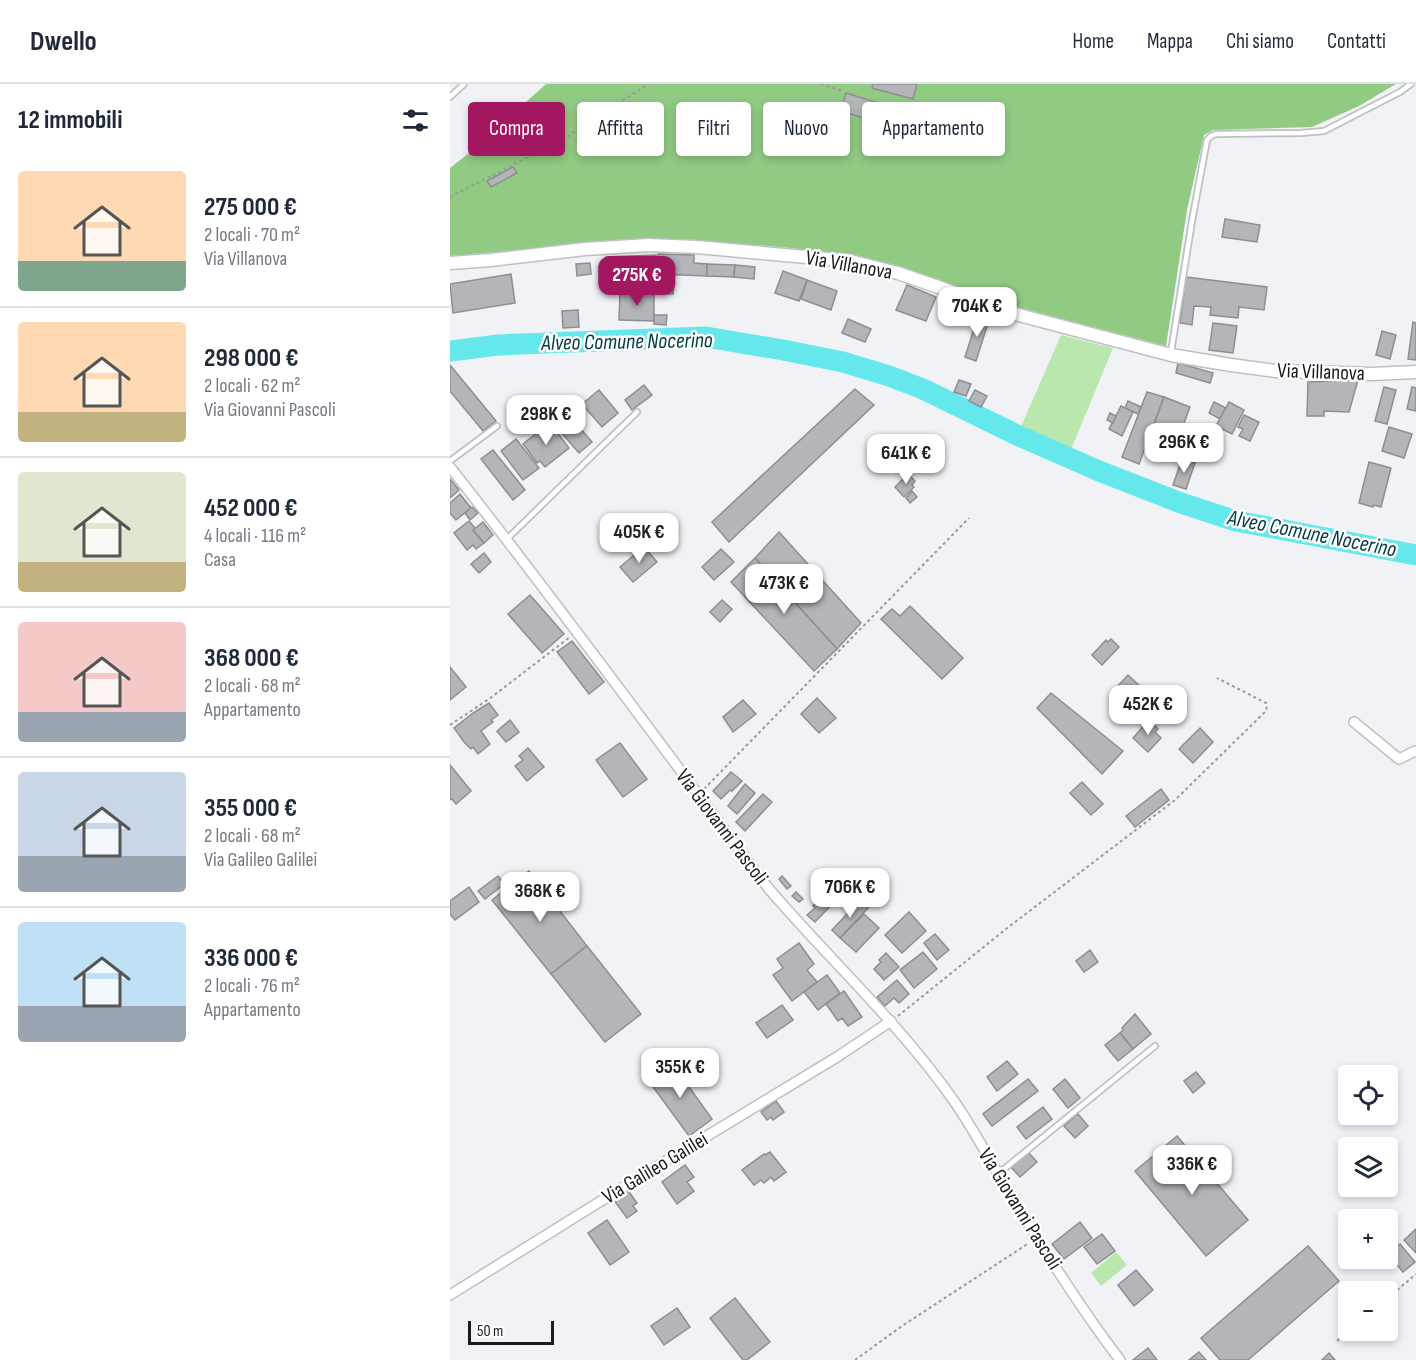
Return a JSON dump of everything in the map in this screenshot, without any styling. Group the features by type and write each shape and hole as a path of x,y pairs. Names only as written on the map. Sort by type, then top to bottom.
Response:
{"main road":[{"name":"Via Villanova","path":"450,263 648,245 697,247 850,261 898,273 1019,315 1171,355 1276,370 1372,374 1416,372"}],"street":[{"name":"Via Giovanni Pascoli","path":"450,467 507,539 769,889 918,1053 954,1102 1037,1238 1100,1334 1120,1360"},
{"path":"1354,722 1399,759 1416,752"},
{"name":"Via Galileo Galilei","path":"450,1295 837,1057 891,1021"}],"lane":[{"path":"450,97 464,84"},
{"path":"1171,355 1207,140 1216,134 1324,131 1400,92 1411,84"},
{"path":"507,539 636,412"},
{"path":"450,461 497,426"},
{"path":"998,1174 1155,1047"}],"path":[{"path":"450,197 567,137 648,84"},
{"path":"821,84 843,92"},
{"path":"698,795 969,518"},
{"path":"450,724 489,699 577,632"},
{"path":"891,1021 999,934 1175,800 1266,711 1266,703 1217,678"},
{"path":"855,1360 902,1326 1037,1238"},
{"path":"1398,1289 1416,1274"}],"green space":[{"path":"546,84 1396,84 1359,106 1312,127 1213,130 1204,135 1187,210 1166,346 1020,308 899,267 851,254 658,239 450,256 450,168 468,154 468,156 565,156 565,102 526,102"},
{"path":"1061,335 1113,348 1070,452 1020,429"},
{"path":"1116,1252 1127,1265 1101,1286 1091,1273"}],"building":[{"path":"873,84 917,84 913,99 872,88"},
{"path":"846,93 875,102 862,102 862,118 850,114 850,102 844,102"},
{"path":"513,167 517,173 491,187 487,181"},
{"path":"1225,219 1260,225 1257,242 1222,237"},
{"path":"658,254 694,255 694,263 707,264 707,276 657,274"},
{"path":"656,255 657,274 606,276 606,257"},
{"path":"590,263 591,274 577,276 576,264"},
{"path":"707,264 735,265 734,277 707,276"},
{"path":"735,265 755,267 754,279 734,277"},
{"path":"783,271 807,280 799,301 775,293"},
{"path":"511,274 515,303 453,313 450,284"},
{"path":"1186,277 1267,287 1264,310 1239,307 1238,318 1210,315 1211,307 1194,306 1192,325 1180,323"},
{"path":"807,280 837,291 831,310 801,299"},
{"path":"657,284 674,284 673,294 656,293"},
{"path":"907,285 936,297 926,321 896,310"},
{"path":"620,292 654,293 654,321 619,320"},
{"path":"578,310 579,327 563,328 562,311"},
{"path":"654,315 667,315 666,325 654,324"},
{"path":"978,316 989,320 976,361 965,357"},
{"path":"848,319 871,329 865,342 842,333"},
{"path":"1413,322 1416,323 1416,360 1408,359"},
{"path":"1213,323 1237,326 1233,353 1209,350"},
{"path":"1382,331 1396,335 1390,359 1376,355"},
{"path":"1178,363 1213,373 1210,383 1176,373"},
{"path":"450,365 496,421 483,431 450,391"},
{"path":"959,380 971,384 966,396 954,392"},
{"path":"1358,380 1349,412 1324,411 1324,416 1307,416 1308,382"},
{"path":"644,385 652,395 632,410 625,400"},
{"path":"1384,387 1396,390 1387,424 1375,421"},
{"path":"1412,387 1416,388 1416,411 1407,409"},
{"path":"855,389 874,405 729,542 712,522"},
{"path":"599,390 618,413 602,427 582,404"},
{"path":"975,390 987,396 981,407 969,401"},
{"path":"1147,392 1164,397 1139,464 1122,457"},
{"path":"1164,397 1190,407 1176,445 1150,436"},
{"path":"1128,401 1141,407 1138,414 1125,408"},
{"path":"1214,402 1226,408 1220,419 1209,413"},
{"path":"1229,402 1244,410 1232,434 1216,426"},
{"path":"1121,406 1133,412 1122,436 1109,429"},
{"path":"1110,413 1116,416 1113,423 1107,420"},
{"path":"1244,415 1259,422 1250,441 1239,436 1243,429 1238,427"},
{"path":"572,419 592,442 579,453 559,430"},
{"path":"550,423 569,448 545,467 540,461 537,463 523,444"},
{"path":"1195,424 1215,431 1202,459 1185,453"},
{"path":"1389,427 1412,434 1404,458 1382,451"},
{"path":"516,439 539,468 523,480 501,451"},
{"path":"493,450 525,490 513,500 481,459"},
{"path":"1182,459 1195,463 1186,489 1173,485"},
{"path":"1369,462 1391,468 1381,507 1359,503"},
{"path":"908,474 915,481 912,485 914,487 904,497 895,487"},
{"path":"450,479 459,490 450,498"},
{"path":"912,491 917,497 910,503 906,498"},
{"path":"460,494 471,508 456,520 450,513 450,503"},
{"path":"472,507 478,513 470,520 465,513"},
{"path":"469,521 484,543 476,549 473,545 467,550 454,533"},
{"path":"483,522 493,535 484,543 473,530"},
{"path":"779,532 861,623 837,649 755,558"},
{"path":"644,547 657,562 633,582 620,567"},
{"path":"721,549 734,562 714,580 702,567"},
{"path":"484,553 491,562 479,573 471,564"},
{"path":"755,558 837,649 814,671 731,582"},
{"path":"530,595 564,634 542,653 508,614"},
{"path":"722,600 732,609 720,622 710,612"},
{"path":"910,606 963,658 942,679 881,619 892,609 900,616"},
{"path":"1111,639 1119,647 1102,665 1092,655 1106,640 1108,642"},
{"path":"572,641 604,682 589,694 557,652"},
{"path":"450,667 466,687 450,700"},
{"path":"1128,675 1141,687 1128,700 1116,688"},
{"path":"1051,693 1123,751 1102,774 1037,708"},
{"path":"817,698 836,718 819,733 801,714"},
{"path":"743,700 756,714 733,732 723,717"},
{"path":"489,703 498,715 481,731 490,744 478,754 473,747 471,749 464,742 454,728"},
{"path":"510,720 519,732 506,742 497,731"},
{"path":"1149,720 1158,729 1155,732 1161,738 1148,752 1133,738"},
{"path":"1200,728 1213,742 1193,763 1179,749"},
{"path":"620,743 647,779 623,797 596,760"},
{"path":"528,748 544,767 527,781 515,766 523,760 519,756"},
{"path":"450,765 471,791 456,804 452,799 450,800"},
{"path":"731,772 742,781 721,799 713,791"},
{"path":"1082,782 1103,804 1091,815 1070,793"},
{"path":"745,784 755,793 737,814 728,806"},
{"path":"1161,789 1169,800 1135,827 1126,816"},
{"path":"763,794 772,802 745,831 736,822"},
{"path":"529,871 587,946 551,974 492,900"},
{"path":"498,876 504,884 485,899 478,891"},
{"path":"782,876 791,886 787,889 779,879"},
{"path":"851,882 858,889 847,900 840,893"},
{"path":"469,887 479,902 455,920 450,914 450,901"},
{"path":"828,889 838,898 815,922 807,915 815,908 813,906"},
{"path":"796,892 803,899 799,902 792,896"},
{"path":"861,899 869,907 840,938 832,930"},
{"path":"909,912 926,931 902,953 885,935"},
{"path":"864,914 879,928 856,952 840,938"},
{"path":"935,934 949,950 937,960 924,943"},
{"path":"799,943 814,964 807,970 817,982 792,1001 773,975 783,968 777,959"},
{"path":"587,946 641,1014 605,1042 551,974"},
{"path":"1090,950 1098,962 1084,972 1076,961"},
{"path":"923,952 937,969 914,988 900,970"},
{"path":"886,953 899,967 884,980 874,969"},
{"path":"827,975 840,993 818,1010 804,992"},
{"path":"897,980 909,994 899,1003 894,998 885,1006 877,997"},
{"path":"844,991 862,1017 848,1026 842,1018 838,1021 826,1004"},
{"path":"782,1005 793,1020 767,1038 756,1023"},
{"path":"1135,1014 1151,1034 1133,1049 1120,1033"},
{"path":"1120,1033 1133,1049 1118,1061 1105,1045"},
{"path":"1007,1061 1018,1074 997,1091 987,1077"},
{"path":"672,1063 712,1119 689,1136 648,1080"},
{"path":"1196,1072 1205,1083 1193,1093 1184,1081"},
{"path":"1028,1079 1038,1091 992,1126 983,1114"},
{"path":"1065,1079 1080,1098 1068,1108 1053,1089"},
{"path":"776,1101 784,1112 773,1120 771,1117 767,1120 761,1112"},
{"path":"1043,1107 1052,1119 1026,1139 1017,1127"},
{"path":"1078,1114 1088,1126 1075,1138 1064,1126"},
{"path":"1177,1136 1248,1220 1206,1256 1135,1171"},
{"path":"770,1152 786,1172 774,1181 771,1177 764,1183 761,1180 754,1185 742,1170"},
{"path":"1028,1152 1037,1162 1020,1177 1011,1167"},
{"path":"685,1165 694,1177 687,1182 694,1191 677,1204 662,1182"},
{"path":"627,1189 637,1203 633,1206 637,1211 627,1218 613,1199"},
{"path":"607,1220 629,1252 610,1265 588,1233"},
{"path":"1080,1222 1092,1238 1064,1259 1052,1244"},
{"path":"1416,1229 1416,1253 1404,1240"},
{"path":"1102,1234 1115,1251 1097,1264 1084,1247"},
{"path":"1400,1244 1415,1262 1403,1272 1398,1266 1398,1246"},
{"path":"1308,1246 1339,1281 1248,1360 1220,1360 1201,1338"},
{"path":"1136,1270 1153,1290 1134,1306 1118,1285"},
{"path":"735,1298 770,1342 747,1360 743,1360 710,1318"},
{"path":"677,1308 690,1327 664,1345 651,1326"},
{"path":"1148,1348 1157,1360 1133,1360"},
{"path":"1199,1352 1206,1360 1189,1360"},
{"path":"1329,1353 1335,1360 1322,1360"}],"waterway":[{"name":"Alveo Comune Nocerino","path":"450,351 498,345 706,337 843,362 923,389 1017,435 1099,471 1181,503 1236,521 1416,555"}]}
